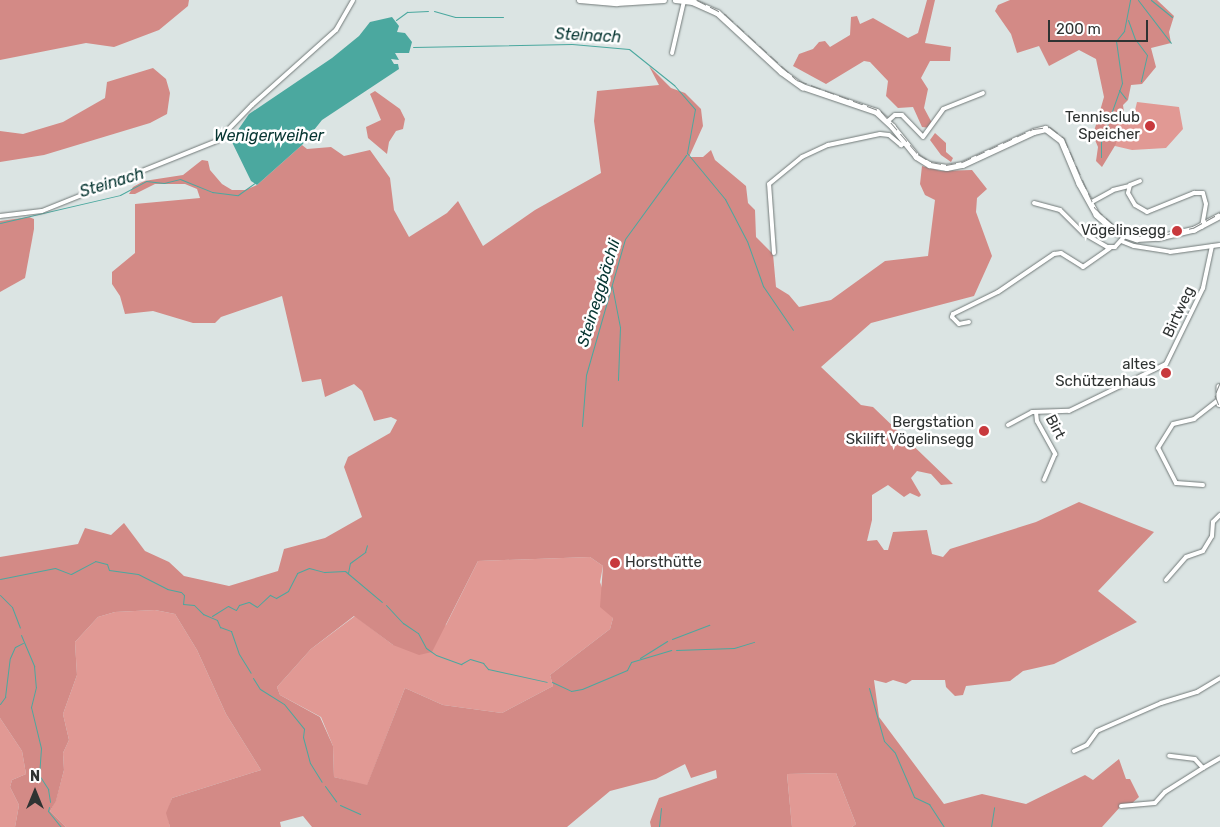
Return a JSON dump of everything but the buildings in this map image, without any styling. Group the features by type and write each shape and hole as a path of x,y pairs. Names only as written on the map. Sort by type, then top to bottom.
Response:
{"main road":[{"path":"580,0 664,0"},
{"path":"676,0 704,5 724,17 795,82 816,93 866,106 888,121 905,143 926,163 947,168 963,165 1038,130 1051,130 1062,140 1089,203 1101,220 1123,238 1155,239 1202,227 1220,216"},
{"path":"1219,402 1220,387"}],"street":[{"path":"0,216 42,210 217,141 259,98 336,30 353,0"},
{"path":"672,53 684,1"},
{"path":"888,121 895,115 902,115 923,138 943,110 983,93"},
{"path":"774,253 769,184 802,157 828,145 880,134 889,135 900,145 905,143"},
{"path":"1089,203 1113,190 1140,181"},
{"path":"1129,186 1129,197 1135,205 1150,213 1194,193 1204,193 1206,204 1202,227"},
{"path":"1034,203 1060,210 1083,233 1110,248"},
{"path":"969,322 959,324 952,317 953,314 1007,284 1054,254 1061,253 1081,267 1123,238 1134,246 1170,252 1220,245"},
{"name":"Birtweg","path":"1008,425 1036,412 1069,412 1166,364 1203,288 1212,246"},
{"path":"1204,485 1176,483 1158,448 1173,424 1194,419 1219,402"},
{"name":"Birt","path":"1036,412 1037,422 1055,454 1044,480"},
{"path":"1166,580 1186,557 1203,551 1212,536 1213,522 1220,515"},
{"path":"1074,751 1086,745 1097,731 1162,703 1197,692 1220,678"},
{"path":"1169,756 1195,759 1203,768"},
{"path":"1121,806 1155,803 1165,792 1220,758"}],"shaded area":[{"path":"0,0 189,0 188,6 159,30 114,47 86,43 0,60"},
{"path":"927,0 935,0 925,43 951,47 950,61 930,61 921,78 928,89 924,108 932,123 930,128 922,127 913,107 898,108 886,96 888,81 870,62 864,61 826,84 793,66 799,54 813,49 819,42 825,41 830,47 850,35 851,17 857,16 860,24 873,18 908,38 918,33"},
{"path":"1010,0 1157,0 1174,16 1169,32 1171,43 1151,48 1156,67 1142,84 1131,85 1128,100 1123,105 1124,113 1117,122 1116,144 1102,167 1096,161 1098,147 1093,135 1104,97 1096,59 1079,50 1049,66 1039,46 1017,53 1011,34 995,11 998,5"},
{"path":"649,66 671,88 685,93 701,109 703,126 689,157 703,157 711,150 715,160 746,186 748,203 755,210 756,237 773,254 776,287 789,295 799,307 831,300 885,261 928,256 935,200 925,195 920,184 922,166 941,171 972,170 987,189 977,198 976,212 992,256 974,296 871,323 821,367 861,405 873,407 953,484 941,485 931,474 917,471 911,478 921,495 919,497 910,493 904,497 888,485 872,495 872,520 867,541 877,540 884,550 888,550 893,532 927,530 932,554 943,557 950,549 1036,522 1079,502 1154,532 1098,591 1137,622 1054,664 1023,671 1010,681 966,686 963,695 955,696 946,687 945,680 912,680 906,684 893,680 886,683 874,680 879,717 944,804 982,794 1026,804 1085,775 1093,780 1119,759 1126,779 1130,779 1139,797 1130,805 1121,806 1102,827 852,827 856,824 836,773 787,774 792,827 651,827 650,822 659,798 717,778 716,770 691,778 685,764 656,779 610,791 567,827 312,827 303,816 280,822 281,827 170,827 166,813 172,798 261,770 226,714 197,650 175,614 155,610 115,612 98,617 75,642 77,675 63,714 69,740 63,753 64,770 56,801 50,811 66,827 15,827 19,805 10,787 12,780 26,774 22,751 0,718 0,557 78,544 85,528 111,535 124,523 145,551 169,562 184,576 229,586 278,571 284,549 325,538 362,517 344,467 348,457 390,433 397,420 391,417 374,421 362,391 354,384 325,397 321,379 302,382 282,296 221,317 215,323 193,323 153,311 125,314 120,296 112,284 112,272 135,253 135,204 200,198 197,189 185,184 155,184 135,194 129,194 133,187 144,181 183,175 202,160 208,161 210,170 222,184 232,190 245,190 257,185 302,145 307,149 331,147 344,156 370,150 390,178 394,210 409,237 447,213 458,201 483,246 535,210 601,173 594,121 597,91 659,85","holes":["590,557 603,566 600,607 613,618 610,629 550,675 553,686 502,713 443,705 405,688 367,785 334,777 333,746 320,717 280,695 277,687 311,649 354,616 393,645 419,655 432,652 478,561"]},
{"path":"153,68 166,79 170,93 167,114 150,123 44,155 0,162 0,131 23,134 63,122 105,98 107,82"},
{"path":"375,91 400,109 405,119 403,129 396,131 389,142 387,154 368,138 366,127 381,120 370,94"},
{"name":"Tennisclub Speicher","path":"1137,102 1179,107 1183,129 1166,148 1132,150 1115,146 1117,122 1132,123"},
{"path":"935,133 946,143 946,152 953,158 951,162 941,155 930,140"},
{"path":"29,217 34,219 34,229 25,278 0,292 0,221"},
{"path":"590,557 603,566 600,582 613,618 610,629 550,675 553,686 502,713 443,705 405,688 367,786 334,777 333,746 321,717 280,695 277,687 311,649 355,616 393,645 446,625 478,561"},
{"path":"155,610 175,614 197,650 226,714 261,770 172,798 167,813 170,827 66,827 50,811 56,800 64,770 63,753 69,740 63,714 77,675 75,642 98,617 115,612"},
{"path":"0,718 22,751 26,774 12,780 10,787 19,805 15,827 0,827"},
{"path":"836,773 856,824 852,827 792,827 787,774"}],"water":[{"name":"Wenigerweiher","path":"392,17 399,26 397,32 405,33 412,42 409,53 395,53 399,60 391,59 394,64 398,64 399,69 322,120 302,145 257,185 251,181 231,140 249,114 332,58 359,36 370,22"}],"waterway":[{"path":"1101,157 1101,142 1122,83 1116,41 1124,31 1130,0"},
{"path":"1138,0 1171,43"},
{"path":"1151,0 1172,17"},
{"path":"396,20 407,12 428,11"},
{"path":"434,11 455,17 503,17"},
{"path":"1128,20 1135,39 1147,55 1141,81"},
{"name":"Steinach","path":"413,47 572,44 629,49 674,85 695,109 687,153 725,199 747,241 763,286 793,330"},
{"path":"1119,90 1126,99"},
{"name":"Steineggbächli","path":"582,426 586,375 625,239 686,155"},
{"name":"Steinach","path":"0,223 120,195 146,181 164,183 180,179 212,192 238,195 256,182"},
{"path":"612,286 620,327 618,380"},
{"path":"348,573 350,563 365,552 367,545"},
{"path":"0,579 55,568 71,574 95,561 107,564 109,570 138,574 167,589 181,592 184,595 183,604 194,605 203,614 217,620 220,627 231,631 239,654 251,673"},
{"path":"212,616 228,606 236,610 239,605 249,602 257,607 270,595 276,598 288,591 297,573 309,568 324,572 345,571 382,602"},
{"path":"0,595 12,607 20,628"},
{"path":"386,605 403,623 418,633 426,648 436,655 461,664 470,659 483,663 488,669 547,682"},
{"path":"672,639 709,625"},
{"path":"21,635 34,666 36,687 31,707 41,748 39,775 48,789 50,802"},
{"path":"640,658 667,641"},
{"path":"676,650 734,648 754,642"},
{"path":"0,704 5,697 10,658 15,647 23,643"},
{"path":"552,682 571,691 582,689 627,670 631,662 671,650"},
{"path":"253,678 260,689 284,704 304,729 303,737 310,763 322,782"},
{"path":"869,688 884,741 895,753 914,797 929,804 944,827"},
{"path":"325,786 336,801"},
{"path":"340,805 360,814"},
{"path":"49,807 48,811 61,827"},
{"path":"991,827 994,807"},
{"path":"659,827 661,808"}],"railway":[{"path":"697,0 726,15 797,80 881,111 918,154 931,162 946,165 962,162 1033,129 1050,127 1064,138 1095,208 1118,229 1136,236 1160,236 1193,228 1220,213"},
{"path":"1220,383 1215,395 1220,408"}],"place":[{"name":"Tennisclub Speicher","path":"1150,126"},
{"name":"Vögelinsegg","path":"1177,231"},
{"name":"altes Schützenhaus","path":"1166,373"},
{"name":"Bergstation Skilift Vögelinsegg","path":"984,431"},
{"name":"Horsthütte","path":"615,563"}]}
